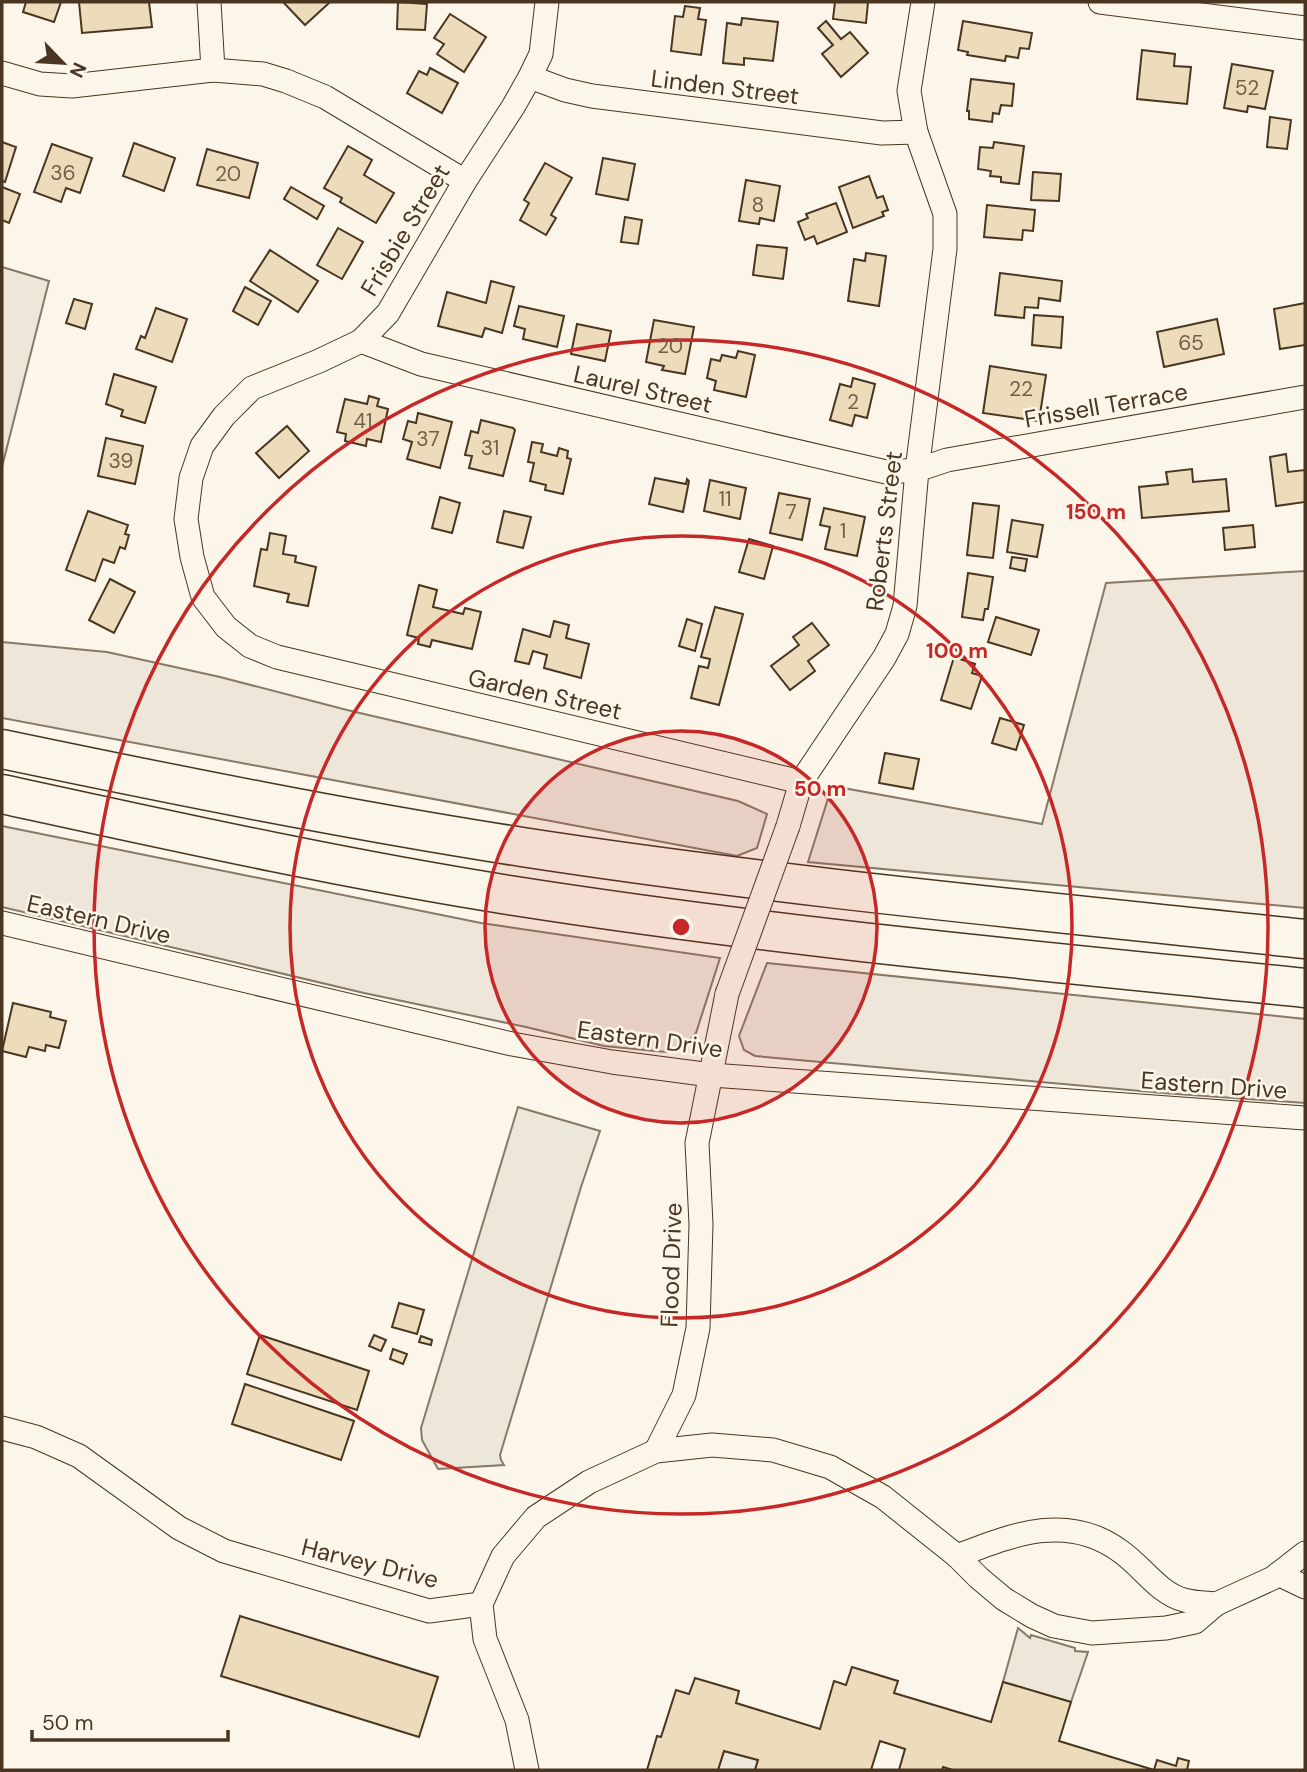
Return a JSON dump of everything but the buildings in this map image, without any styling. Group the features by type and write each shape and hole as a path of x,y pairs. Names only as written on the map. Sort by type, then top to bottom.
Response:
{"highway":[{"path":"2,749 224,795 524,847 831,888 1305,939"},
{"path":"2,794 316,861 614,911 873,943 1305,988"}],"street":[{"path":"209,2 213,70"},
{"name":"Frisbie Street","path":"277,657 242,640 226,627 203,597 192,557 186,519 191,478 202,446 224,416 252,388 361,341 388,313 530,77 541,54 547,2"},
{"name":"Roberts Street","path":"711,1074 727,994 788,826 801,782 884,658 897,634 905,606 917,470 945,248 945,214 915,132 909,91 923,2"},
{"path":"1100,2 1305,28"},
{"path":"2,73 40,84 72,86 213,70 263,74 325,97 465,181"},
{"name":"Linden Street","path":"530,77 565,90 592,96 882,133 915,132"},
{"name":"Laurel Street","path":"361,341 421,364 886,472 917,470"},
{"name":"Frissell Terrace","path":"917,470 947,460 1305,397"},
{"name":"Garden Street","path":"277,657 801,782"},
{"name":"Eastern Drive","path":"2,923 513,1044 612,1062 711,1074 1305,1118"},
{"name":"Flood Drive","path":"656,1451 684,1395 698,1328 701,1224 697,1143 711,1074"},
{"name":"Harvey Drive","path":"2,1428 36,1437 79,1456 179,1528 224,1551 429,1611 481,1604"},
{"path":"527,1770 517,1720 485,1639 481,1604 503,1556 536,1517 589,1482 656,1451 712,1445 773,1450 830,1468 883,1497 957,1556 1004,1599 1054,1626 1078,1631 1093,1633 1166,1628 1195,1622 1216,1604 1273,1578 1305,1553"},
{"path":"957,1556 1017,1534 1073,1530 1088,1534 1119,1550 1171,1594 1184,1600 1216,1604"},
{"path":"1278,1574 1305,1587"}],"shaded area":[{"path":"2,267 49,281 2,467"},
{"path":"1305,571 1305,908 808,862 832,786 1042,824 1106,583"},
{"path":"2,642 107,652 220,677 347,710 738,801 767,814 757,848 737,856 2,718"},
{"path":"2,826 481,923 720,958 696,1033 684,1046 666,1052 604,1046 364,993 2,907"},
{"path":"767,963 1305,1019 1305,1103 1163,1093 755,1056 744,1050 739,1036"},
{"path":"518,1107 600,1131 500,1455 504,1465 438,1469 422,1440 421,1428"},
{"path":"1018,1628 1030,1638 1031,1635 1075,1648 1075,1651 1088,1652 1071,1702 1003,1682"},
{"path":"724,1751 758,1760 755,1770 718,1770"}]}
